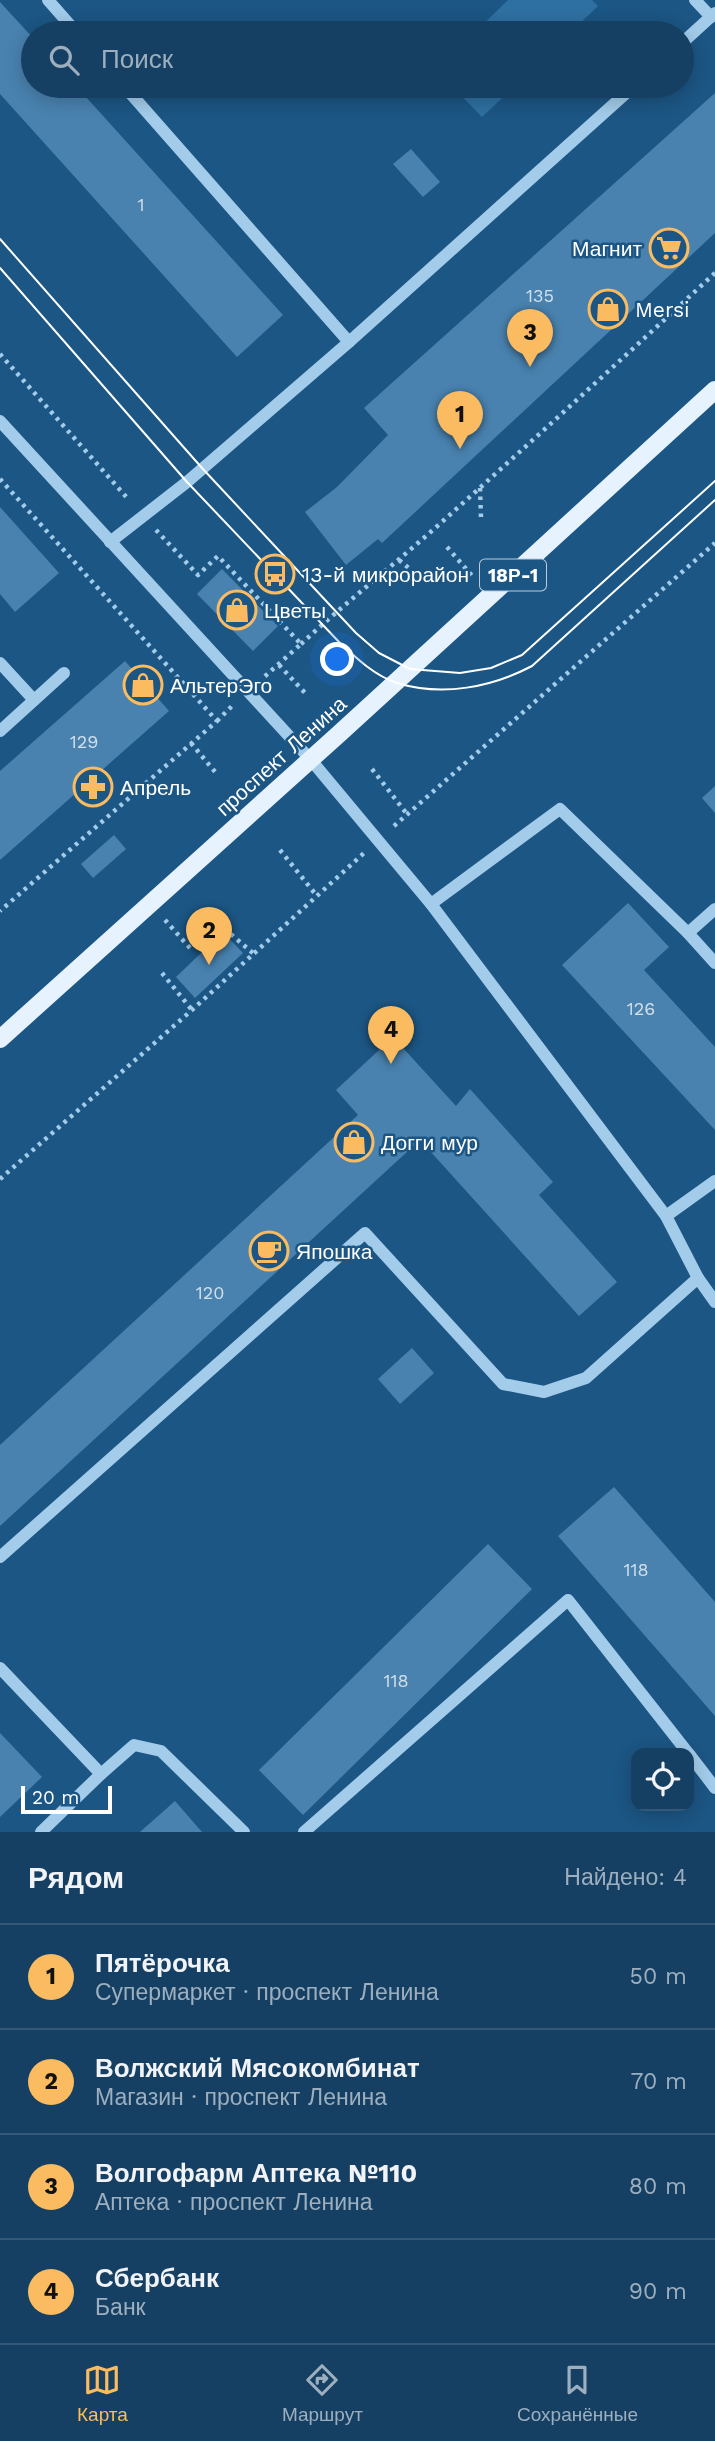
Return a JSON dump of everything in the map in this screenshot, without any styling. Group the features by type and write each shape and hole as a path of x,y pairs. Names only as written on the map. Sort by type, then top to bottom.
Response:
{"main road":[{"name":"проспект Ленина","path":"0,1039 311,760 715,390"}],"street":[{"path":"48,0 66,21"},
{"path":"694,32 713,15 695,0"},
{"path":"135,98 349,342"},
{"path":"110,542 187,482 349,342 621,98"},
{"path":"0,421 311,760 431,904 666,1216 698,1278 715,1302"},
{"path":"0,663 34,700"},
{"path":"0,731 64,673"},
{"path":"431,904 561,809 688,933 715,963"},
{"path":"688,933 715,909"},
{"path":"666,1216 715,1181"},
{"path":"0,1557 365,1233 503,1384 544,1392 586,1378 698,1278"},
{"path":"303,1832 568,1600 683,1748"},
{"path":"0,1668 100,1774"},
{"path":"41,1832 134,1745 161,1751 244,1832"},
{"path":"694,1762 715,1788"}],"path":[{"path":"0,911 279,665 336,611 399,560 481,487 715,273"},
{"path":"0,354 198,575 218,556 301,644"},
{"path":"0,479 217,720"},
{"path":"481,487 481,517"},
{"path":"0,1180 407,814 715,543"},
{"path":"447,547 490,596"},
{"path":"399,560 416,574"},
{"path":"279,665 307,695"},
{"path":"191,743 216,773"},
{"path":"372,769 407,814"},
{"path":"280,850 317,896"},
{"path":"150,905 190,948"},
{"path":"218,923 254,954"},
{"path":"162,973 192,1010"}],"shaded area":[{"path":"508,0 592,0 598,6 582,21 486,21"},
{"path":"464,98 502,98 482,117"}],"building":[{"path":"0,2 21,25 21,98 87,98 283,315 237,357 0,94"},
{"path":"715,93 715,233 382,543 378,539 346,565 305,512 337,487 388,435 364,408"},
{"path":"411,149 440,182 423,197 393,164"},
{"path":"0,507 59,573 15,612 0,594"},
{"name":"Цветы","path":"222,569 278,626 253,651 197,594"},
{"path":"125,661 169,711 0,860 0,771"},
{"path":"715,786 715,813 702,798"},
{"path":"114,835 126,849 93,878 81,864"},
{"path":"628,903 669,947 644,970 715,1047 715,1130 562,965"},
{"path":"223,932 243,953 195,998 176,977"},
{"path":"393,1037 456,1106 470,1089 553,1182 539,1195 617,1282 579,1316 420,1140 0,1526 0,1445 358,1115 336,1090"},
{"path":"412,1348 434,1373 400,1404 378,1379"},
{"path":"614,1487 715,1602 715,1716 558,1536"},
{"path":"488,1544 532,1589 303,1815 259,1770"},
{"path":"0,1733 42,1777 0,1817"},
{"path":"175,1801 202,1832 140,1832"}],"tram line":[{"path":"0,239 202,468 356,633 379,653 410,669 460,673 491,668 522,655 715,481"},
{"path":"0,268 187,482 340,643 374,671 397,683 432,689 467,688 532,666 715,500"}],"place":[{"name":"Магнит","path":"669,248"},
{"name":"Mersi","path":"608,309"},
{"name":"Волгофарм Аптека №110","path":"530,367"},
{"name":"Пятёрочка","path":"460,449"},
{"name":"13-й микрорайон","path":"275,574"},
{"name":"Цветы","path":"237,610"},
{"name":"АльтерЭго","path":"143,685"},
{"name":"Апрель","path":"93,787"},
{"name":"Волжский Мясокомбинат","path":"209,965"},
{"name":"Сбербанк","path":"391,1064"},
{"name":"Догги мур","path":"354,1142"},
{"name":"Япошка","path":"269,1251"}]}
